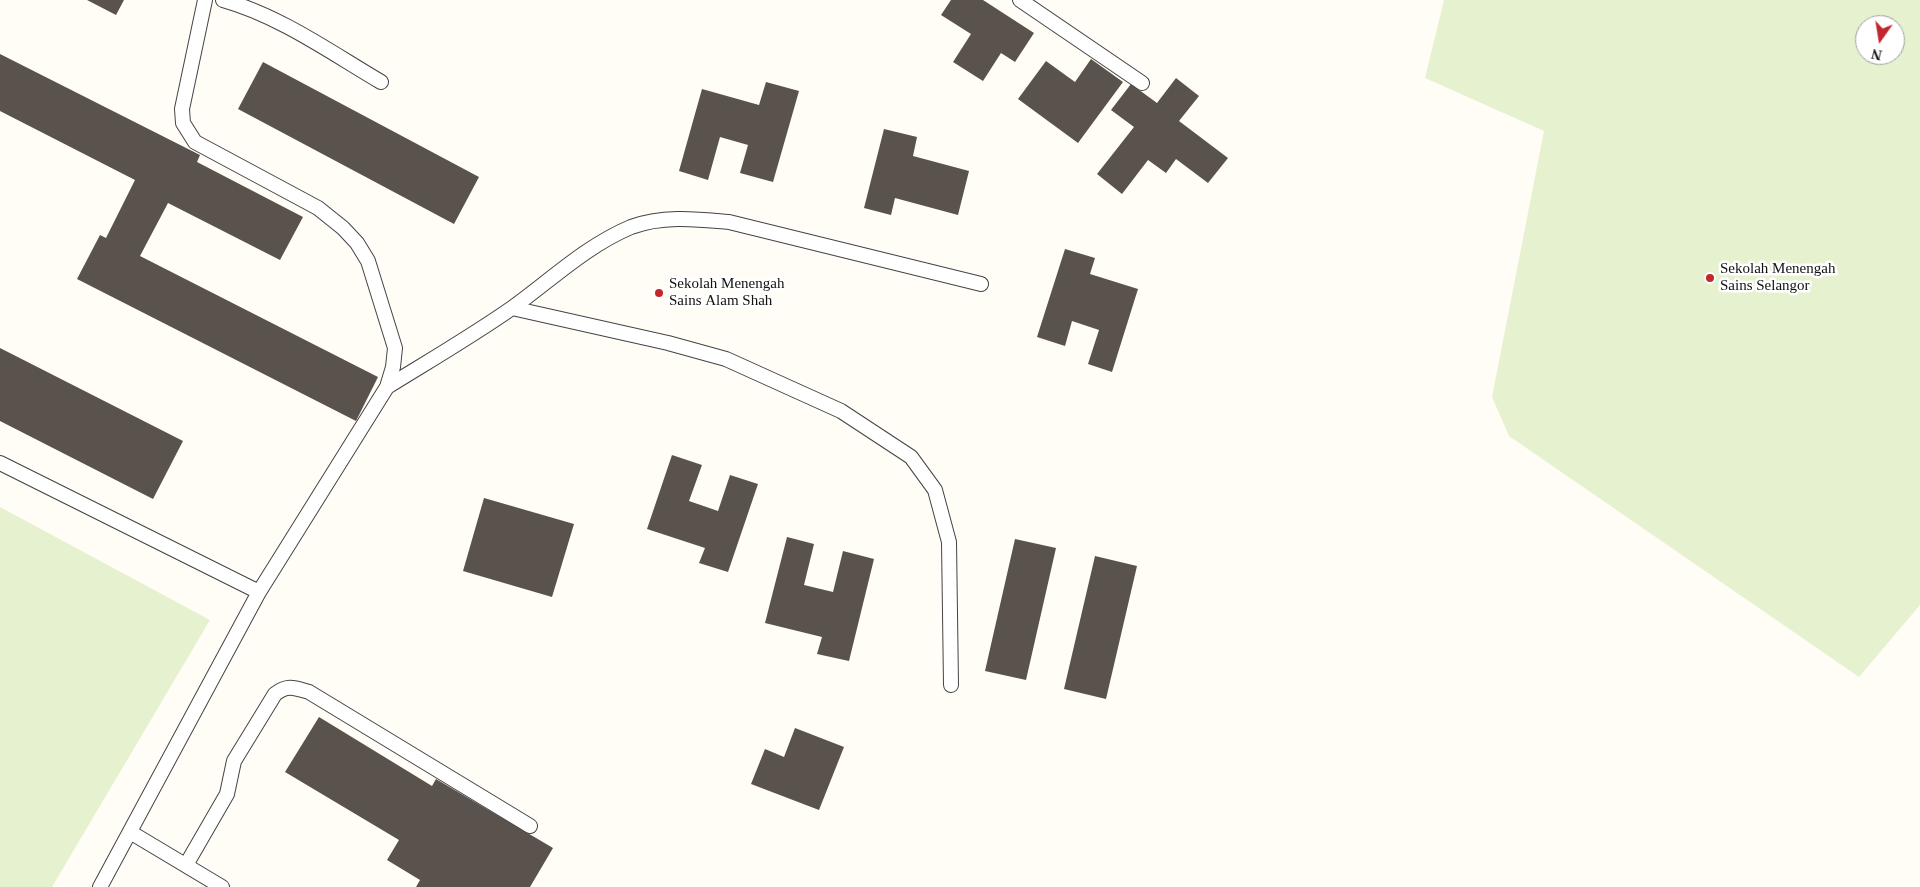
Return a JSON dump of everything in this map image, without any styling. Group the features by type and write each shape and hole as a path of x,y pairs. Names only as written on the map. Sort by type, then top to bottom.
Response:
{"lane":[{"path":"100,887 259,592 388,387 393,367 394,348 368,261 357,243 343,228 318,208 195,142 182,124 182,109 205,0"},
{"path":"223,0 274,19 381,82"},
{"path":"1020,0 1142,82"},
{"path":"388,387 512,308 590,248 632,227 661,220 690,219 729,222 982,284"},
{"path":"512,308 668,343 726,359 841,411 911,457 935,490 949,542 951,685"},
{"path":"0,463 259,592"},
{"path":"186,865 227,794 234,761 275,694 282,688 309,692 530,826"},
{"path":"130,832 222,887"}],"green space":[{"name":"Sekolah Menengah Sains Selangor","path":"1444,0 1920,0 1920,605 1859,677 1509,436 1492,397 1544,131 1425,78"},
{"path":"0,507 210,620 52,887 0,887"}],"building":[{"path":"87,0 124,0 116,15"},
{"path":"951,0 983,0 1034,33 1015,62 1001,53 983,81 953,62 971,34 941,15"},
{"path":"0,54 200,155 197,162 303,217 280,260 168,203 140,256 378,377 356,421 77,279 100,235 106,238 135,180 0,111"},
{"path":"1091,59 1123,82 1078,143 1018,99 1046,61 1075,82"},
{"path":"263,62 479,177 454,224 238,109"},
{"path":"1176,78 1199,96 1179,121 1228,158 1208,183 1176,159 1166,173 1148,160 1122,194 1097,174 1134,127 1111,110 1131,84 1157,103"},
{"path":"766,82 799,91 773,182 740,173 748,145 720,137 708,180 679,171 702,89 759,105"},
{"path":"884,129 917,137 913,156 969,171 958,215 895,198 891,215 864,208"},
{"path":"1065,249 1095,258 1090,274 1138,289 1112,372 1088,364 1099,330 1072,321 1065,346 1037,337"},
{"path":"0,348 183,441 153,499 0,421"},
{"path":"672,455 702,465 689,501 718,511 730,475 758,484 728,572 699,563 705,548 647,529"},
{"path":"484,498 574,524 552,597 463,571"},
{"path":"787,537 814,544 804,585 833,592 843,551 874,559 849,661 817,654 822,637 765,623"},
{"path":"1015,539 1056,548 1026,680 985,671"},
{"path":"1095,556 1137,566 1106,699 1064,689"},
{"path":"319,717 432,786 436,779 553,848 530,887 416,887 420,880 387,860 399,840 285,772"},
{"path":"795,728 844,747 819,810 751,784 765,749 784,757"}],"place":[{"name":"Sekolah Menengah Sains Selangor","path":"1710,278"},
{"name":"Sekolah Menengah Sains Alam Shah","path":"659,293"}]}
